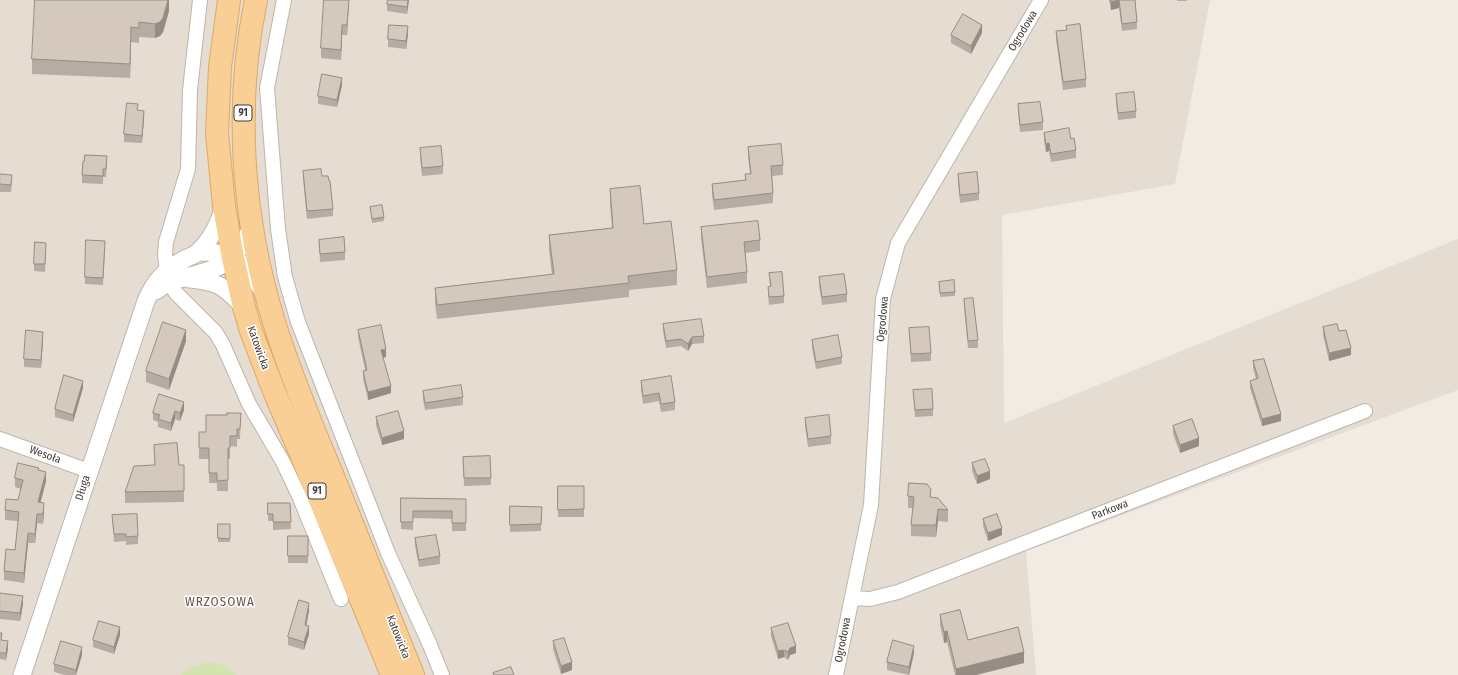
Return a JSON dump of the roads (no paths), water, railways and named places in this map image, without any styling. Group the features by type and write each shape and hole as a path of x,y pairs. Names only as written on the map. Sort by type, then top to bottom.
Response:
{"main road":[{"name":"Katowicka","path":"229,0 220,67 217,133 224,206 233,258 244,307 251,331 274,391 392,675"},
{"name":"Katowicka","path":"256,0 247,56 243,123 246,177 252,226 267,298 280,339 310,421 413,675"}],"street":[{"path":"200,0 190,90 188,169 166,242 165,254 176,293 216,333 223,344 249,404 283,462 300,498 341,599"},
{"path":"284,0 267,88 278,229 285,277 298,322 388,553 442,675"},
{"name":"Ogrodowa","path":"836,675 871,505 883,299 898,243 1041,0"},
{"name":"Długa","path":"172,277 212,237 220,220 224,206"},
{"name":"Długa","path":"22,675 89,471 152,287 172,277 217,267 233,258 240,249 252,226"},
{"path":"198,252 218,252 233,258 245,267 267,298"},
{"path":"172,277 204,280 216,283 244,307"},
{"name":"Parkowa","path":"852,598 870,599 898,592 1365,411"},
{"name":"Wesoła","path":"0,439 89,471"}],"district":[{"name":"WRZOSOWA","path":"220,602"}]}
